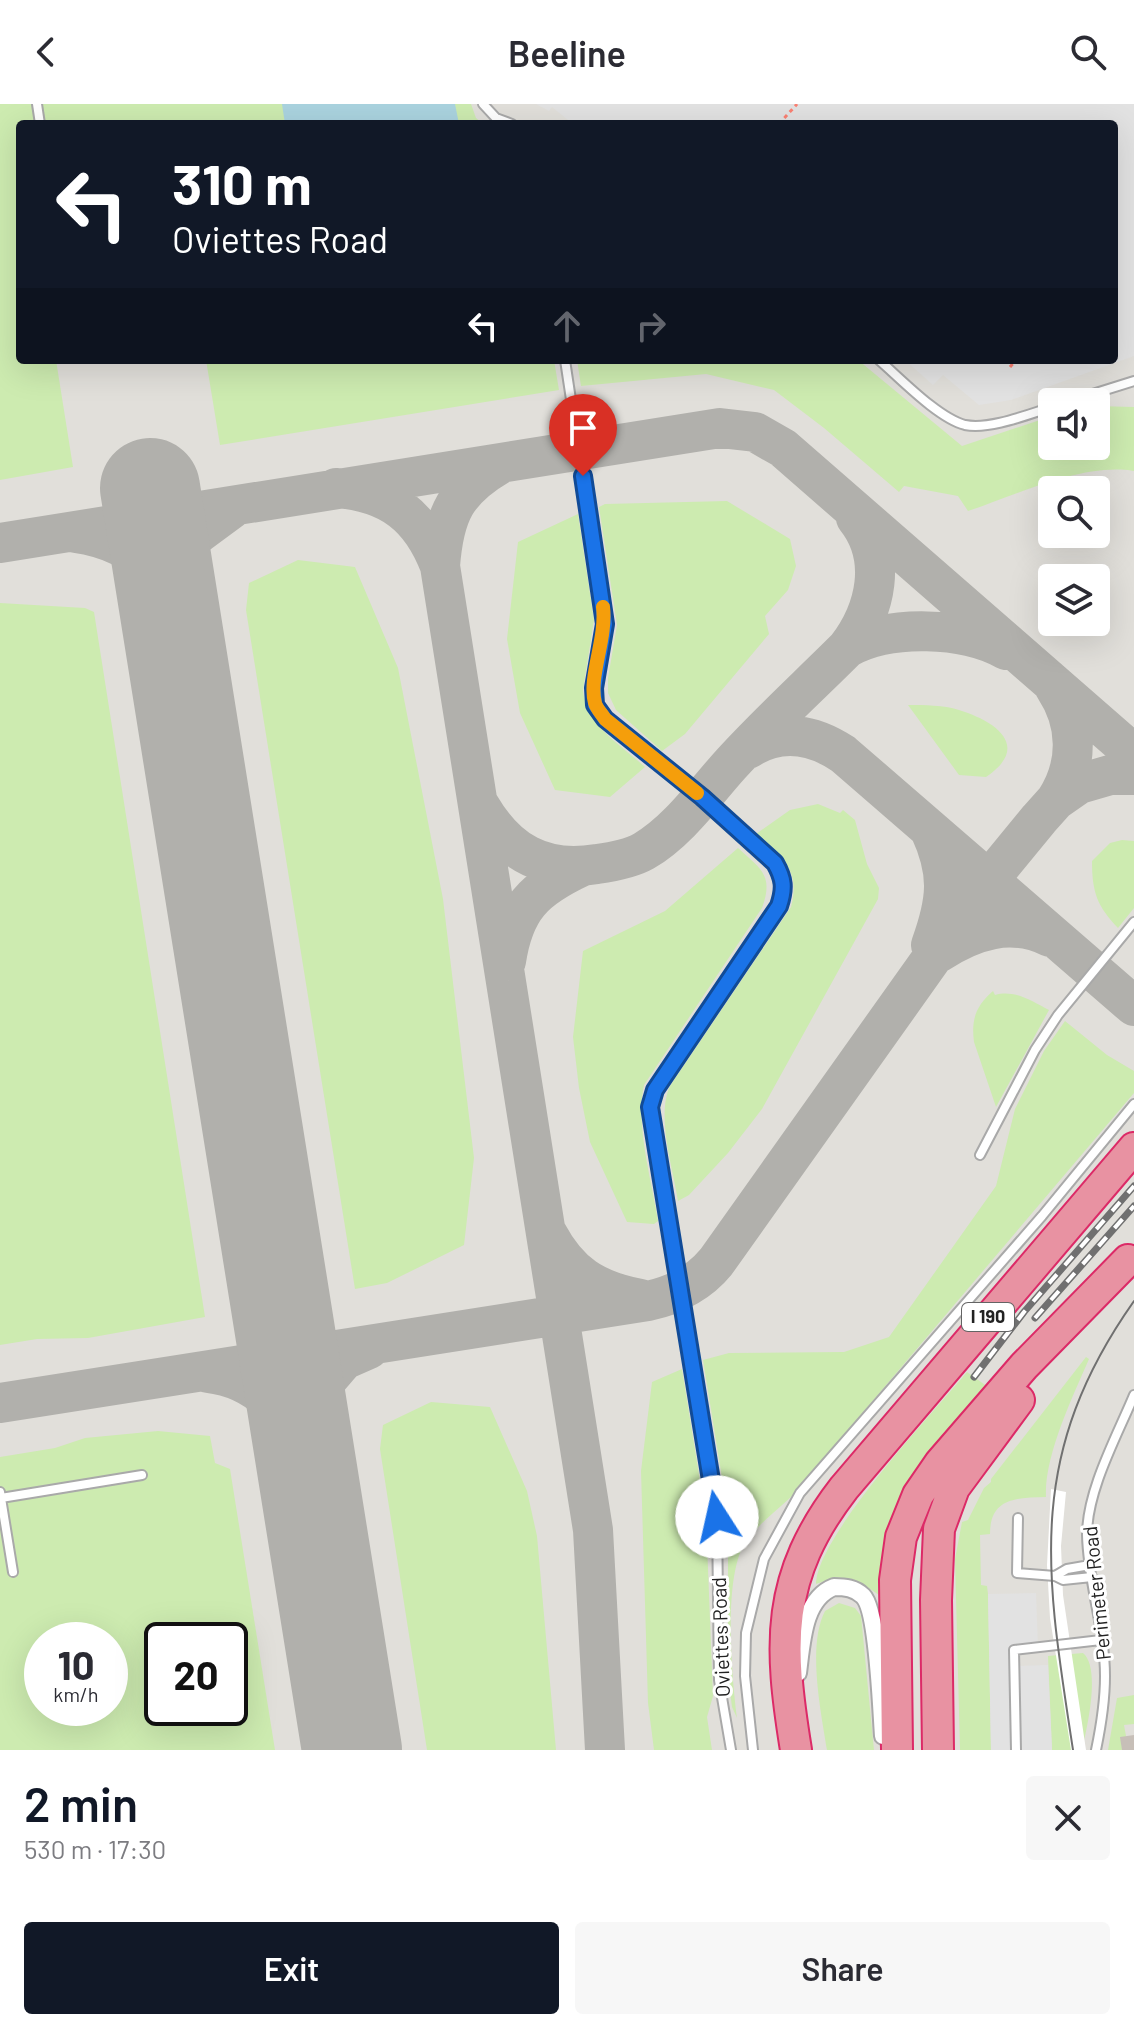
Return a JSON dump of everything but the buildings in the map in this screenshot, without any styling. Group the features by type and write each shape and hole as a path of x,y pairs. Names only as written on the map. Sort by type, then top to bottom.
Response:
{"highway":[{"name":"I 190","path":"796,1750 785,1680 784,1640 788,1604 798,1567 812,1536 844,1488 1134,1148"},
{"path":"897,1750 895,1580 901,1537 909,1516 940,1463 1024,1366 1131,1256"},
{"path":"938,1750 936,1551 945,1508 967,1469 1131,1256"}],"street":[{"path":"796,1750 796,1697 803,1637 815,1602 826,1590 834,1587 856,1591 870,1606 885,1750"}],"lane":[{"path":"483,104 501,120"},
{"name":"Oviettes Road","path":"566,364 605,624 594,688 595,705 605,719 702,797 775,863 783,877 784,891 779,906 655,1090 650,1107 717,1517 719,1680 731,1750"},
{"path":"884,364 925,400 966,425 1000,423 1038,411"},
{"path":"1110,389 1134,381"},
{"path":"1117,387 1134,389"},
{"path":"980,1155 1035,1050 1058,1015 1134,922"},
{"path":"755,1750 745,1676 746,1633 764,1559 800,1493 1042,1216 1134,1104"},
{"name":"Perimeter Road","path":"1096,1750 1105,1676 1090,1565 1089,1514 1134,1395"},
{"path":"13,1572 0,1495 142,1475"},
{"path":"1018,1518 1017,1573 1055,1576 1063,1580 1092,1577"},
{"path":"1055,1576 1067,1569 1090,1565"},
{"path":"1016,1750 1014,1650 1101,1640"}],"path":[{"path":"783,120 797,104"}],"shaded area":[{"path":"0,104 1134,104 1134,1750 0,1750"},
{"path":"536,104 1134,104 1134,356 1118,362 1118,120 568,120 552,107 549,111"},
{"path":"909,364 1112,364 1011,400 979,405 943,375 933,385"},
{"path":"1036,1593 1038,1647 1014,1650 1015,1666 1048,1665 1052,1750 991,1750 988,1594"}],"green space":[{"path":"0,104 471,104 478,120 16,120 16,364 57,364 73,467 0,480"},
{"path":"207,364 555,364 559,390 220,445"},
{"path":"578,364 863,364 962,446 1038,421 1038,460 1110,460 1110,406 1134,407 1134,471 1114,469 1069,476 1038,476 1038,486 968,511 958,496 904,486 899,492 774,390 706,374 581,386"},
{"path":"727,501 790,539 796,566 788,590 765,616 769,634 685,734 662,751 616,710 608,693 617,625 599,507 605,504"},
{"path":"578,514 594,620 583,690 586,702 606,733 645,767 610,797 555,790 520,713 507,639 518,542"},
{"path":"298,560 355,567 398,668 443,899 474,1158 464,1245 387,1283 355,1289 246,610 249,583"},
{"path":"0,603 85,608 94,612 205,1317 88,1338 37,1339 0,1345"},
{"path":"908,705 953,708 985,721 1003,736 1007,745 1000,766 986,777 959,775"},
{"path":"818,804 840,813 843,810 855,820 867,864 879,888 878,899 762,1109 728,1153 689,1195 678,1201 665,1127 666,1098 670,1086 791,907 791,873 781,857 756,834 790,810"},
{"path":"1134,841 1134,908 1118,928 1097,898 1092,861 1110,843"},
{"path":"738,848 766,880 762,908 644,1085 643,1135 658,1221 654,1224 627,1222 590,1142 579,1088 573,1037 583,951 665,911"},
{"path":"993,991 995,995 1024,997 1049,1010 996,1107 973,1034 976,1014"},
{"path":"1065,1021 1107,1055 1134,1071 1134,1093 792,1496 747,1540 739,1555 732,1600 731,1653 737,1718 732,1707 728,1676 728,1515 703,1360 729,1353 844,1352 889,1337 996,1186 1015,1109 1044,1051"},
{"path":"1086,1357 1089,1359 1055,1445 1046,1497 1016,1499 1000,1506 991,1522 990,1534 980,1535 981,1585 987,1586 988,1594 991,1750 960,1750 955,1559 962,1522 968,1520 984,1488"},
{"path":"682,1369 706,1518 713,1696 707,1717 712,1750 654,1750 648,1703 641,1471 652,1382"},
{"path":"967,1372 988,1387 880,1596 850,1580 834,1579 816,1584 821,1563 855,1507"},
{"path":"431,1402 490,1407 527,1491 537,1536 556,1750 427,1750 380,1449 383,1425"},
{"path":"158,1431 210,1436 215,1463 230,1469 275,1750 0,1750 0,1457 55,1448 85,1438"},
{"path":"839,1603 855,1608 861,1616 874,1750 827,1750 817,1679 817,1642 825,1611"},
{"path":"1083,1653 1091,1671 1092,1684 1082,1750 1052,1750 1048,1656"},
{"path":"1134,1695 1134,1724 1124,1725 1126,1736 1122,1750 1108,1750 1117,1698"}],"water":[{"path":"282,104 455,104 458,120 284,120"}],"pier":[{"path":"1051,1489 1066,1492 1061,1546 1063,1595 1086,1750 1071,1750 1050,1618 1047,1565"}],"taxiway":[{"path":"0,543 720,428 755,432 783,448 1134,754"},
{"path":"440,566 445,532 455,505 473,483 502,463"},
{"path":"336,488 372,495 401,510 423,533 440,566 593,1530 605,1750"},
{"path":"168,604 176,570 191,539 233,508"},
{"path":"480,806 502,836 528,856 543,862 578,866 621,860 639,854 656,843 690,811 758,735 847,648 857,633 871,601 875,567 866,534 856,518"},
{"path":"76,533 109,541 130,551 156,578 168,604"},
{"path":"847,648 884,635 927,631 969,637 1006,650"},
{"path":"1055,688 1068,715 1073,744 1069,772 1056,800"},
{"path":"748,749 772,738 796,736 820,742 843,754 1134,1006"},
{"path":"0,1403 648,1301 685,1288 702,1277 716,1262 932,958 989,880 1039,819 1056,800 1079,784 1110,775 1134,775"},
{"path":"930,830 941,860 944,887 931,945"},
{"path":"506,961 514,927 529,902 539,892 581,867"},
{"path":"938,953 965,938 992,929 1021,928 1050,937"},
{"path":"547,1233 564,1259 584,1278 609,1291 640,1299"},
{"path":"305,1460 306,1423 320,1388 344,1360 369,1349"},
{"path":"208,1373 242,1383 270,1401 290,1427 305,1460"}],"runway":[{"path":"150,488 352,1750"}],"tram line":[{"path":"1073,1750 1051,1572 1052,1518 1059,1465 1074,1412 1099,1358 1134,1301"}],"railway":[{"path":"974,1377 1024,1312 1134,1186"},
{"path":"1035,1318 1134,1206"}],"slow traffic":[{"path":"603,607 605,624 594,688 595,705 605,719 697,793"}],"route":[{"path":"583,476 605,624 594,688 595,705 605,719 702,797 775,863 783,877 784,891 779,906 655,1090 650,1107 717,1517"}]}
